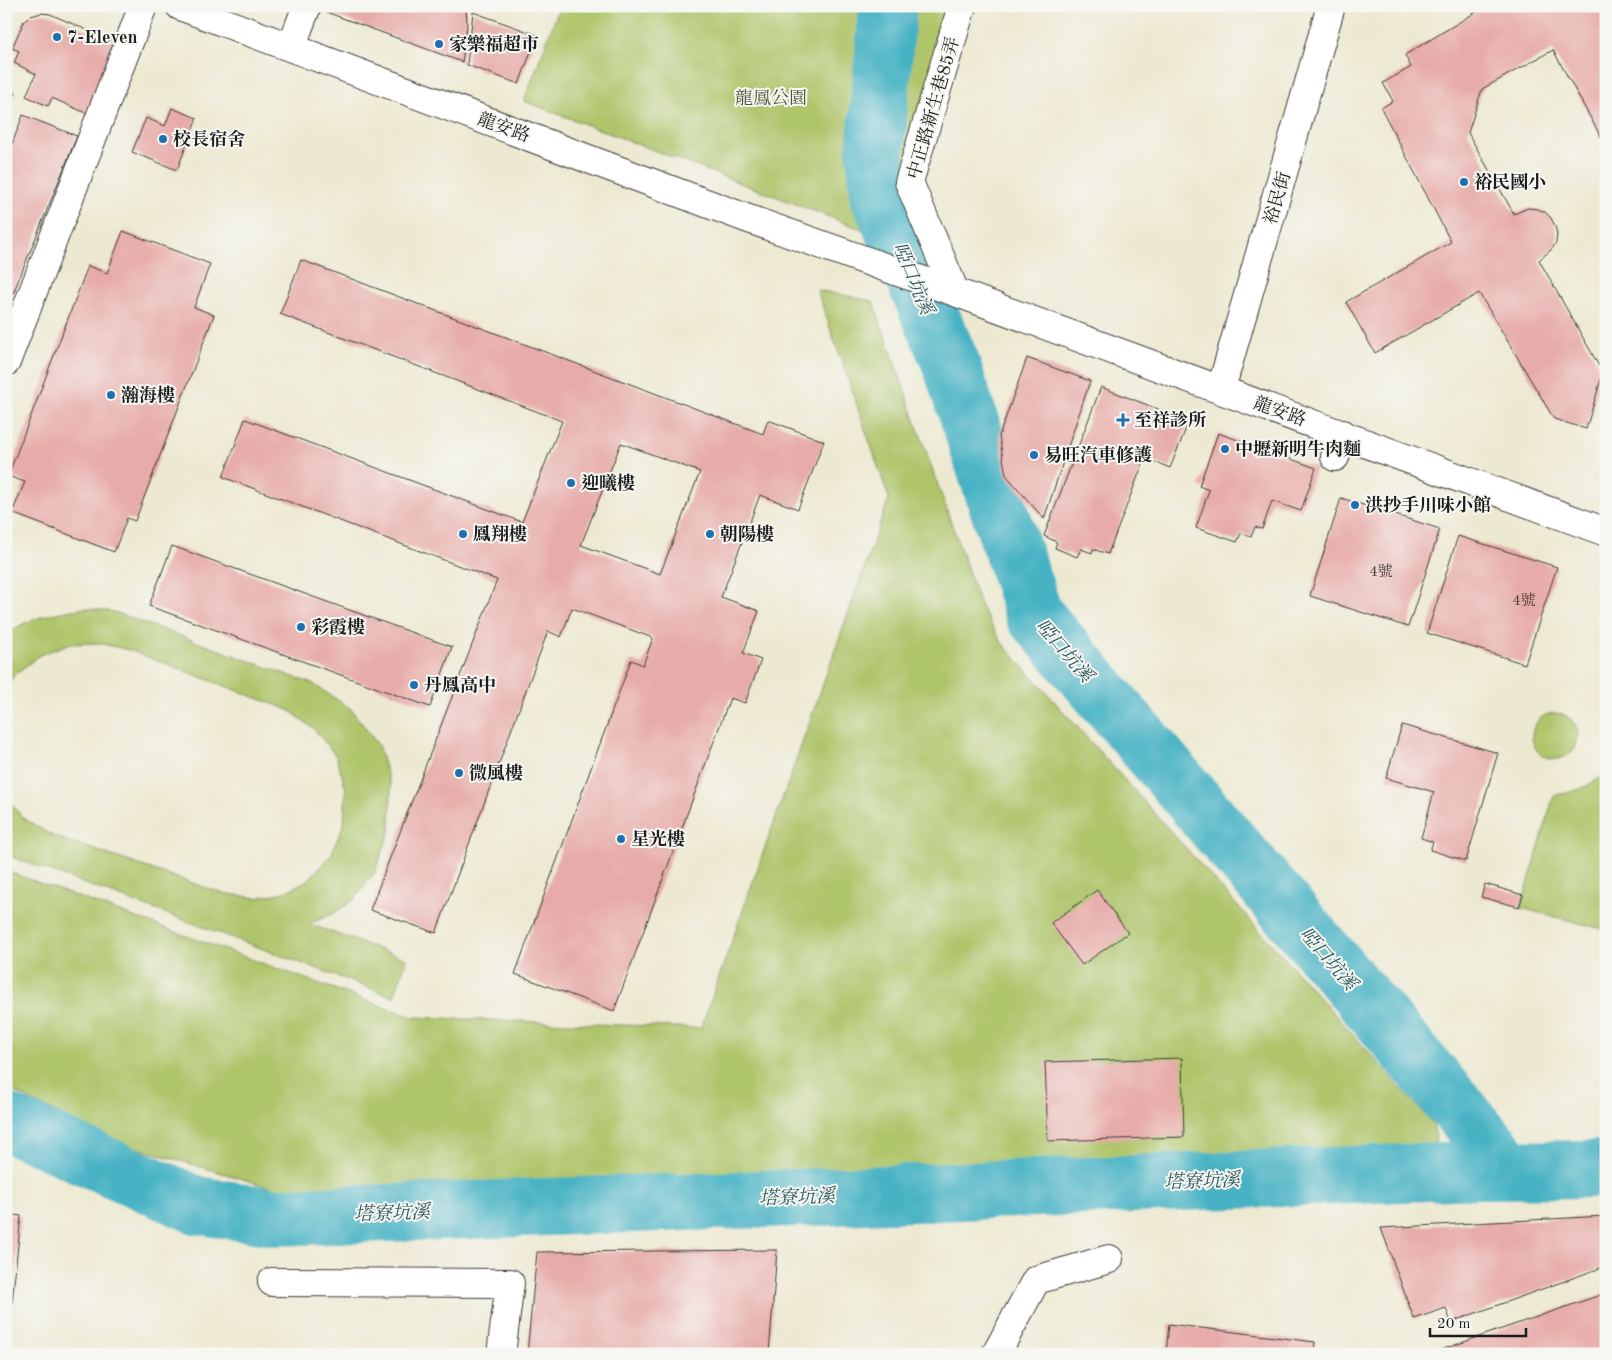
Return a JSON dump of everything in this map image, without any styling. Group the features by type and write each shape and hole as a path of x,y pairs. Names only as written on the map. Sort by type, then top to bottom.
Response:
{"street":[{"path":"6,362 143,6"},
{"name":"龍安路","path":"180,6 828,247 1221,389 1339,446 1606,532"},
{"path":"291,47 307,6"},
{"name":"中正路新生巷85弄","path":"955,292 909,182 962,6"},
{"name":"裕民街","path":"1221,389 1331,6"},
{"path":"996,1354 1036,1280 1109,1259"},
{"path":"272,1282 510,1283 501,1354"}],"green space":[{"name":"龍鳳公園","path":"560,6 949,6 905,184 891,162 905,13 870,11 857,171 869,232 524,101"},
{"path":"817,290 873,301 981,607 1002,643 1433,1124 1436,1137 1434,1146 1426,1151 1407,1155 311,1199 116,1142 6,1088 6,871 412,1017 701,1028 889,498"},
{"path":"85,608 114,612 313,684 351,709 378,745 391,787 390,832 374,874 354,900 333,914 309,924 407,959 394,997 6,855 6,798 23,818 53,836 222,893 257,898 285,892 308,880 331,855 344,823 346,789 336,756 314,729 289,710 129,650 99,643 68,644 40,655 15,674 6,687 6,635 33,620"},
{"path":"1551,713 1559,713 1568,717 1574,723 1578,736 1574,749 1568,755 1559,759 1551,759 1542,755 1536,749 1532,740 1532,732 1536,723 1542,717"},
{"path":"1606,776 1606,930 1521,908 1554,795 1580,789"}],"building":[{"name":"家樂福超市","path":"328,6 466,6 467,26 462,62 326,12"},
{"path":"1486,6 1606,6 1606,146 1553,50 1482,89 1468,133 1514,214 1528,208 1537,209 1545,212 1555,226 1557,234 1556,243 1539,260 1603,373 1586,429 1554,419 1479,293 1375,353 1346,302 1451,242 1381,108 1393,101 1383,83 1411,67 1405,55"},
{"path":"473,12 537,35 519,84 467,65"},
{"path":"41,13 50,14 119,44 88,114 52,98 48,106 26,96 36,74 14,63 19,51 12,48 24,21 31,16"},
{"path":"6,79 16,94 6,100"},
{"name":"校長宿舍","path":"172,108 197,118 177,170 132,152 146,118 165,126"},
{"path":"23,115 77,136 6,311 6,142 12,144"},
{"name":"瀚海樓","path":"123,231 210,264 194,307 214,315 135,521 127,518 114,552 12,513 25,482 8,476 88,266 107,273"},
{"path":"301,260 763,434 768,420 824,441 798,509 760,495 721,597 759,611 743,653 761,660 745,703 730,698 614,1011 515,974 631,660 643,665 653,638 572,608 561,637 548,631 436,933 370,910 497,580 223,477 245,419 522,522 562,421 280,314","holes":["621,443 700,472 660,574 581,545"]},
{"name":"易旺汽車修護","path":"1027,358 1090,381 1044,519 1006,475 999,436"},
{"path":"1101,387 1189,421 1170,468 1145,458 1108,554 1093,549 1092,553 1081,549 1077,557 1055,548 1057,542 1044,536"},
{"path":"1218,433 1316,468 1301,511 1272,501 1262,529 1255,527 1251,537 1241,533 1237,542 1196,528 1209,490 1199,486"},
{"path":"1341,498 1440,529 1408,627 1310,596"},
{"path":"1458,536 1557,567 1525,664 1427,633"},
{"name":"彩霞樓","path":"172,546 452,647 430,707 149,606"},
{"path":"1402,725 1498,753 1466,861 1430,850 1433,842 1421,838 1434,792 1386,778"},
{"path":"1485,884 1523,895 1519,907 1481,897"},
{"path":"1097,890 1128,933 1082,965 1051,923"},
{"path":"1182,1058 1184,1137 1048,1141 1045,1062"},
{"path":"6,1214 21,1216 8,1341 6,1341"},
{"path":"1606,1216 1606,1266 1451,1322 1446,1308 1414,1319 1381,1228"},
{"path":"777,1250 769,1354 527,1354 537,1252"},
{"path":"1606,1293 1606,1354 1432,1354 1432,1353"},
{"path":"1169,1324 1315,1342 1314,1354 1166,1354"}],"waterway":[{"name":"啞口坑溪","path":"888,6 875,151 879,196 950,361 1034,615 1511,1170"},
{"name":"塔寮坑溪","path":"6,1122 196,1205 276,1217 1475,1170 1606,1169"}],"place":[{"name":"7-Eleven","path":"57,37"},
{"name":"家樂福超市","path":"439,44"},
{"name":"校長宿舍","path":"163,139"},
{"name":"裕民國小","path":"1464,182"},
{"name":"瀚海樓","path":"111,395"},
{"name":"至祥診所","path":"1123,420"},
{"name":"中壢新明牛肉麵","path":"1225,449"},
{"name":"易旺汽車修護","path":"1034,455"},
{"name":"迎曦樓","path":"571,483"},
{"name":"洪抄手川味小館","path":"1355,505"},
{"name":"鳳翔樓","path":"463,534"},
{"name":"朝陽樓","path":"710,534"},
{"name":"彩霞樓","path":"301,627"},
{"name":"丹鳳高中","path":"414,685"},
{"name":"微風樓","path":"459,773"},
{"name":"星光樓","path":"621,839"}]}
